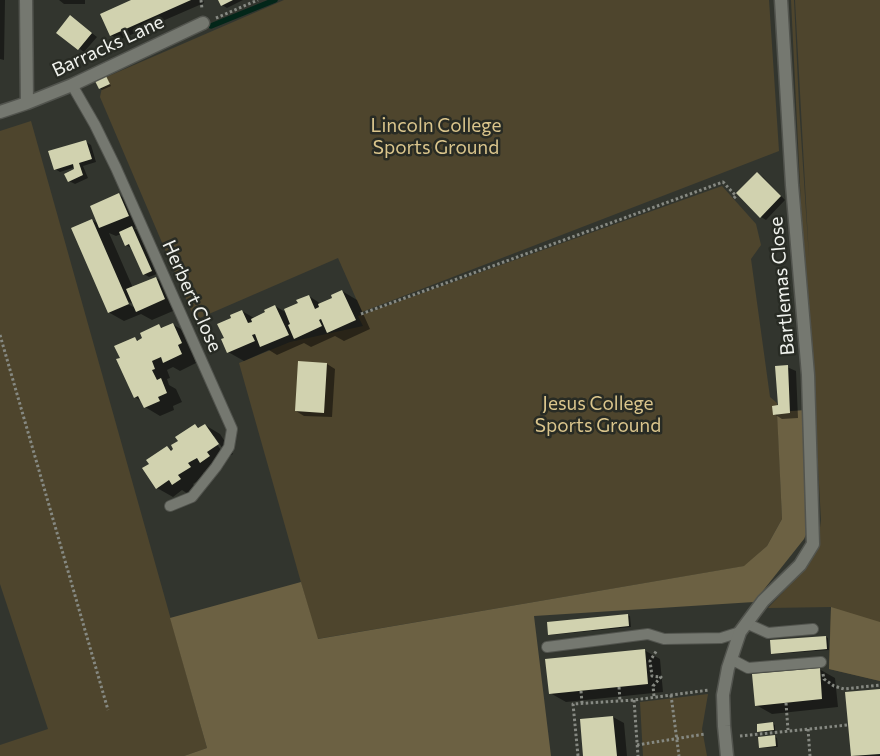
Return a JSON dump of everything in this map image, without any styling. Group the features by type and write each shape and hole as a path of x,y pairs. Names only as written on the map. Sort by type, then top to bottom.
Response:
{"street":[{"path":"26,0 27,103"},
{"name":"Bartlemas Close","path":"743,628 763,601 800,565 813,544 808,395 792,185 781,0"},
{"name":"Barracks Lane","path":"0,112 72,85 203,23"},
{"path":"728,756 723,695 732,659 743,628"}],"lane":[{"name":"Herbert Close","path":"72,85 95,125 116,168 232,430 229,447 192,497 170,506"},
{"path":"547,647 648,634 664,639 721,638 743,628 768,633 813,629"},
{"path":"732,659 748,668 821,662"}],"path":[{"path":"203,23 258,0"},
{"path":"361,314 724,182 736,196 733,199"},
{"path":"0,335 108,710"},
{"path":"654,696 653,686 661,677 652,676 650,661 664,639"},
{"path":"821,662 820,666 824,679 834,686 844,689 880,685"},
{"path":"619,687 620,701"},
{"path":"578,756 573,704 634,700 712,690"},
{"path":"581,691 582,703"},
{"path":"670,694 679,756"},
{"path":"634,700 638,756"},
{"path":"786,703 788,730"},
{"path":"725,737 848,724"},
{"path":"808,728 810,756"},
{"path":"637,745 705,734"}],"green space":[{"name":"Lincoln College Sports Ground","path":"284,0 769,0 779,151 362,312 338,258 195,320 100,97 104,78"},
{"path":"791,0 794,0 809,258 795,0 880,0 880,681 829,669 831,607 768,608 812,559 818,543 821,520 804,266"},
{"path":"31,121 207,748 184,756 0,756 0,745 48,729 0,584 0,131"},
{"name":"Jesus College Sports Ground","path":"722,186 756,224 761,245 751,259 770,397 777,403 782,519 767,546 745,566 317,639 239,363 290,342 363,326 358,316"},
{"path":"708,694 702,729 707,756 643,756 640,702"}],"shaded area":[{"path":"806,410 810,526 804,539 754,602 534,616 551,756 184,756 207,748 170,618 301,582 318,639 744,566 767,546 782,519 777,412"},
{"path":"831,607 880,622 880,681 829,669"}],"building":[{"path":"131,0 191,0 110,36 100,14"},
{"path":"218,0 233,0 221,6"},
{"path":"70,15 92,33 78,50 56,33"},
{"path":"106,76 110,84 99,89 95,81"},
{"path":"86,140 92,159 79,163 83,175 68,182 64,174 74,169 73,164 54,170 48,151"},
{"path":"757,172 781,196 760,218 736,193"},
{"path":"119,193 129,216 99,228 90,206"},
{"path":"92,219 129,304 108,313 71,228"},
{"path":"132,226 152,271 143,275 129,244 125,246 119,232"},
{"path":"156,277 165,299 136,312 126,289"},
{"path":"342,290 356,320 327,333 321,319 319,320 322,326 294,339 284,309 298,303 296,300 309,295 315,309 319,307 318,304 332,298 331,295"},
{"path":"275,305 289,335 260,347 255,334 252,335 255,341 227,353 221,339 224,338 217,324 231,318 230,315 242,310 248,323 252,322 251,319"},
{"path":"173,323 182,343 178,345 182,354 163,363 161,357 152,361 155,369 152,370 157,380 161,378 167,393 158,397 160,401 144,408 138,396 134,398 116,359 120,358 114,346 135,337 137,341 142,338 140,333 159,324 161,328"},
{"path":"298,361 327,363 324,413 295,411"},
{"path":"788,365 790,413 773,415 772,406 778,405 775,366"},
{"path":"195,424 198,428 205,424 219,444 207,452 210,456 200,463 197,458 188,463 191,467 178,475 181,479 172,485 169,480 156,489 142,468 149,464 146,460 167,446 171,451 173,449 171,445 178,441 175,437"},
{"path":"628,614 629,626 548,635 547,622"},
{"path":"826,636 827,649 771,654 770,640"},
{"path":"645,649 648,684 549,694 545,659"},
{"path":"820,668 822,699 755,706 752,674"},
{"path":"880,689 880,754 851,756 845,692"},
{"path":"613,716 617,756 583,756 580,719"},
{"path":"773,722 774,730 757,732 757,724"},
{"path":"775,735 776,746 759,748 758,737"}],"waterway":[{"path":"211,26 275,0"}]}
